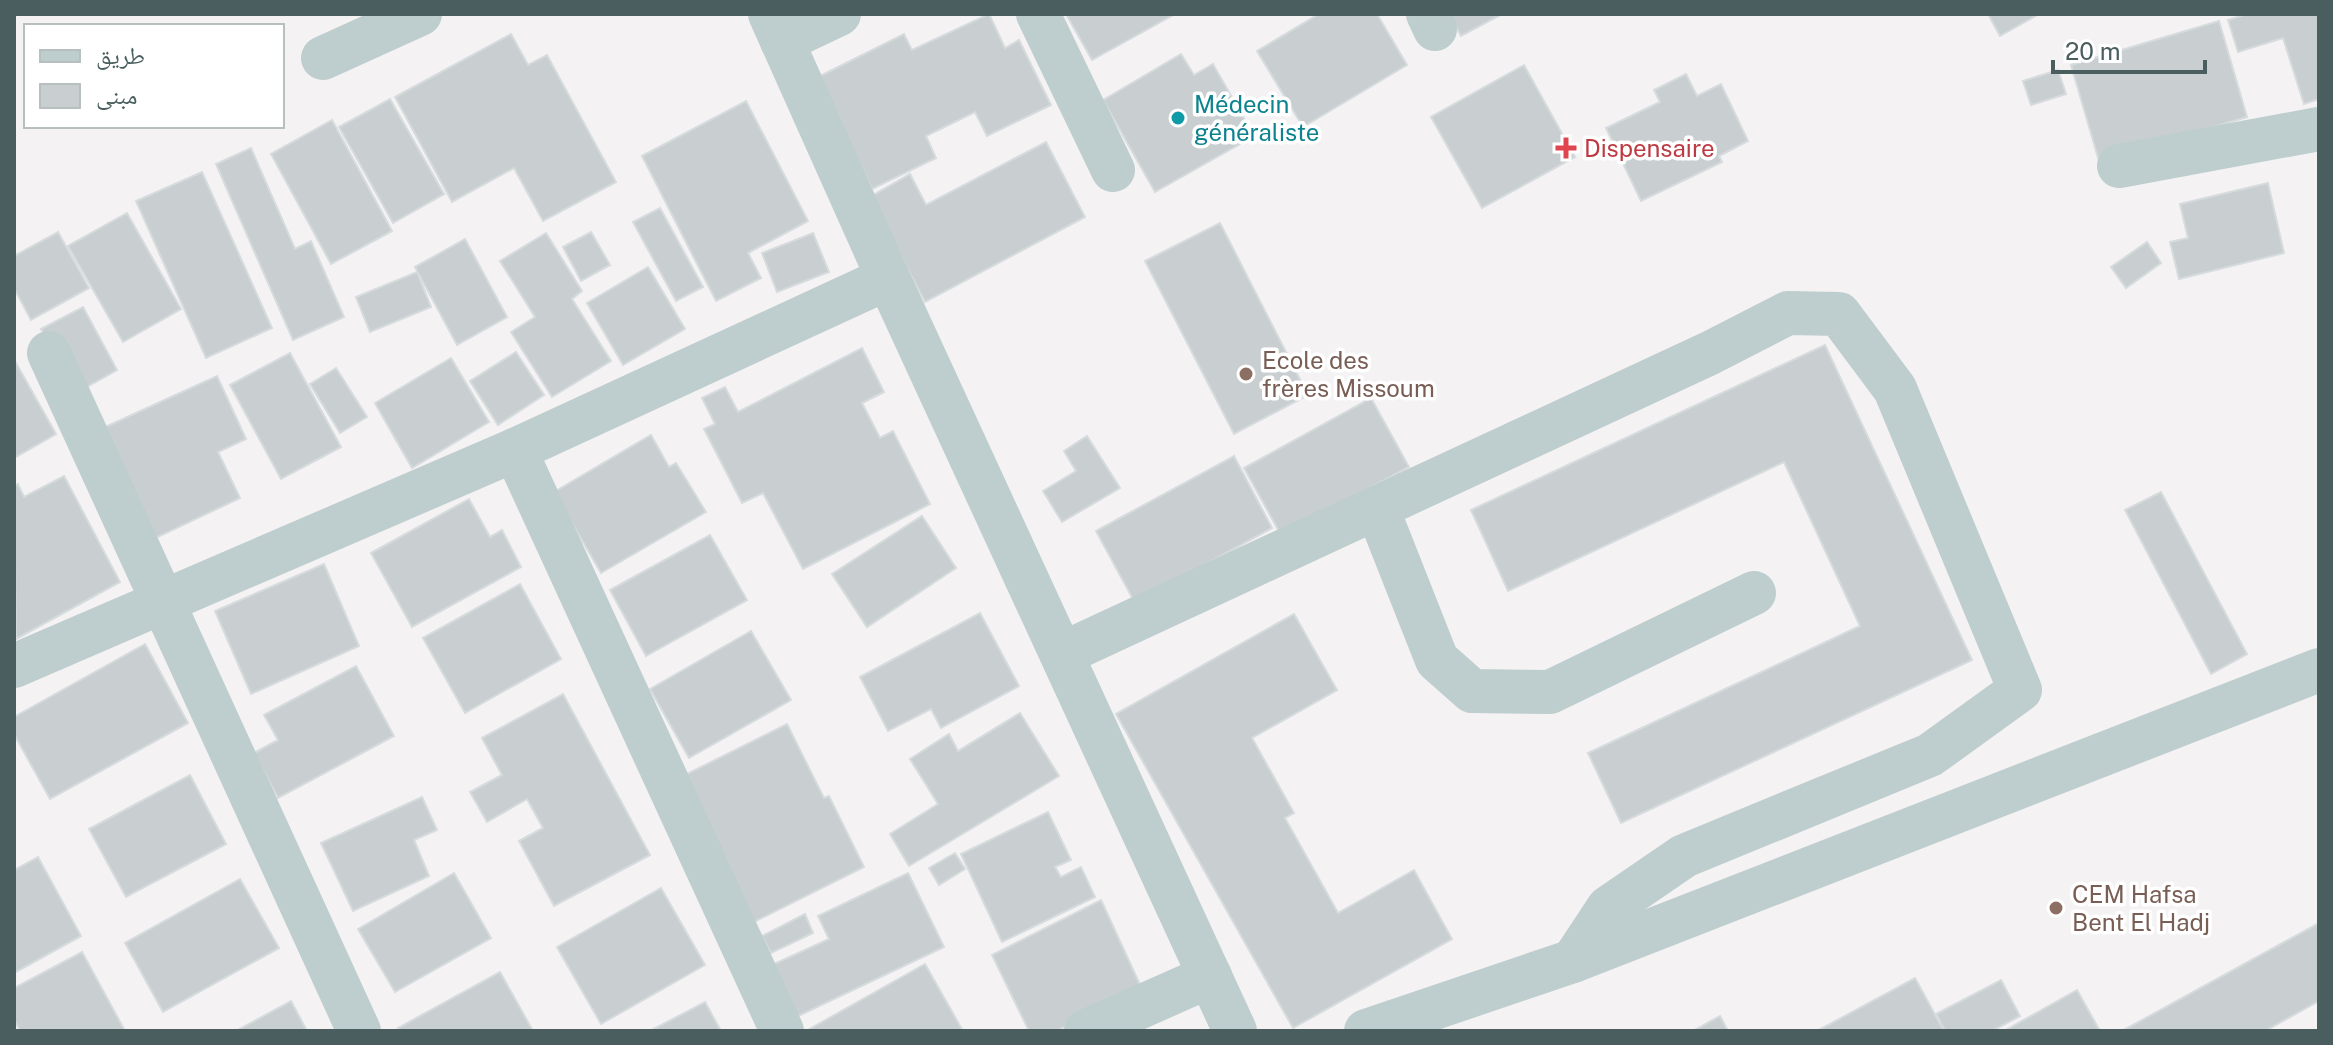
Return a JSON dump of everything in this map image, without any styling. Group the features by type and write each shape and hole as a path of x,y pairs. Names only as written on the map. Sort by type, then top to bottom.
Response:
{"street":[{"path":"323,58 420,14"},
{"path":"839,14 776,28 1235,1031"},
{"path":"1038,14 1113,170"},
{"path":"2119,166 2319,129"},
{"path":"14,666 162,599 515,450 888,278"},
{"path":"1062,654 1788,313 1839,314 1895,389 2020,690 1930,755 1684,856 1608,908 1573,961"},
{"path":"49,353 359,1031"},
{"path":"515,450 782,1031"},
{"path":"1377,508 1437,660 1472,691 1550,692 1754,593"},
{"path":"1366,1031 1573,961 2319,670"},
{"path":"1086,1031 1210,976"}],"building":[{"path":"989,14 1005,48 1019,40 1051,105 987,136 975,112 926,136 936,158 872,189 818,77 904,34 912,50"},
{"path":"1066,14 1175,14 1092,60"},
{"path":"1319,14 1377,14 1407,65 1303,127 1257,51"},
{"path":"1449,14 1502,14 1461,36"},
{"path":"1988,14 2039,14 2000,36"},
{"path":"2248,14 2319,14 2319,99 2304,104 2283,38 2238,52 2228,20"},
{"path":"2219,21 2247,117 2099,161 2071,65"},
{"path":"511,34 528,65 547,55 616,182 543,221 514,168 452,202 395,97"},
{"name":"Médecin généraliste","path":"1181,54 1194,75 1213,64 1254,136 1155,192 1103,100"},
{"path":"1524,65 1575,157 1482,208 1431,117"},
{"path":"2058,70 2066,94 2031,105 2023,81"},
{"path":"1686,74 1697,96 1721,84 1748,141 1719,156 1722,162 1641,201 1606,128 1660,102 1654,90"},
{"path":"390,99 444,194 393,223 339,127"},
{"path":"746,101 808,221 748,253 761,278 716,301 642,156"},
{"path":"332,120 392,231 331,264 271,154"},
{"path":"1046,142 1085,217 925,302 870,197 910,174 926,205"},
{"path":"251,148 295,249 311,241 344,317 293,340 216,164"},
{"path":"202,172 272,328 206,358 136,201"},
{"path":"2268,183 2284,253 2179,279 2170,242 2188,238 2180,204"},
{"path":"660,208 703,287 676,301 633,222"},
{"path":"127,213 181,309 123,342 68,246"},
{"path":"1220,223 1308,395 1234,434 1145,261"},
{"path":"58,232 89,288 31,320 14,288 14,256"},
{"path":"591,232 610,265 581,281 563,247"},
{"path":"546,233 582,291 572,299 611,361 552,397 511,332 535,317 500,261"},
{"path":"813,233 829,272 777,292 762,253"},
{"path":"465,239 507,317 457,345 415,267"},
{"path":"2147,242 2161,263 2126,288 2111,267"},
{"path":"648,267 685,329 623,365 587,303"},
{"path":"417,272 431,307 370,332 356,297"},
{"path":"83,307 117,370 76,393 41,329"},
{"path":"1825,345 1972,660 1621,823 1588,753 1860,626 1784,462 1508,591 1471,510"},
{"path":"862,348 884,392 862,403 880,438 893,431 930,504 803,569 763,493 742,503 704,429 715,424 702,398 725,387 738,412"},
{"path":"516,352 544,395 498,425 470,381"},
{"path":"290,353 341,447 281,479 230,385"},
{"path":"451,358 489,422 412,468 375,403"},
{"path":"14,364 56,434 14,458"},
{"path":"336,368 367,417 340,433 310,384"},
{"path":"217,376 246,439 218,452 240,498 143,544 92,433"},
{"path":"1371,398 1409,467 1281,535 1244,468"},
{"path":"651,435 669,467 676,463 706,512 601,573 554,492"},
{"path":"1087,436 1120,488 1062,522 1043,491 1076,471 1064,451"},
{"path":"1234,456 1272,528 1135,603 1096,531"},
{"path":"64,476 120,582 16,639 14,486 18,484 24,497"},
{"path":"2161,492 2247,654 2211,674 2125,510"},
{"path":"469,499 490,537 502,530 521,567 412,627 371,553"},
{"path":"922,516 956,568 867,627 832,574"},
{"path":"710,535 747,600 646,656 610,590"},
{"path":"324,564 359,646 251,694 215,611"},
{"path":"520,584 561,659 465,713 423,638"},
{"path":"980,613 1019,686 941,728 931,709 888,731 860,677"},
{"path":"1294,614 1337,690 1252,738 1294,813 1285,818 1338,913 1414,870 1452,939 1293,1028 1116,714"},
{"path":"751,631 791,700 689,758 650,689"},
{"path":"145,644 188,723 50,799 14,734 14,717"},
{"path":"356,666 394,736 278,798 254,753 278,740 264,715"},
{"path":"563,694 650,855 554,906 519,841 543,828 527,799 487,822 470,792 502,775 482,738"},
{"path":"1020,713 1059,776 909,866 890,834 938,804 910,759 949,734 958,751"},
{"path":"787,724 824,798 829,796 864,867 752,923 679,778"},
{"path":"190,775 226,844 126,897 89,829"},
{"path":"422,797 437,830 414,840 429,876 353,911 321,843"},
{"path":"1048,812 1071,860 1055,867 1061,877 1081,867 1095,897 1002,942 961,854"},
{"path":"955,853 965,869 939,885 929,868"},
{"path":"38,857 81,936 14,973 14,870"},
{"path":"454,873 491,938 395,992 358,929"},
{"path":"908,873 944,947 796,1017 772,965 829,939 818,916"},
{"path":"240,879 279,948 163,1012 125,943"},
{"path":"661,888 705,965 601,1024 557,947"},
{"path":"1101,900 1142,989 1056,1031 1029,1031 992,955"},
{"path":"805,914 813,933 771,953 762,936"},
{"path":"2319,923 2319,1001 2265,1031 2122,1031"},
{"path":"82,952 125,1031 20,1031 14,1019 14,988"},
{"path":"925,964 963,1031 806,1031"},
{"path":"500,972 533,1031 400,1031 398,1028"},
{"path":"1915,978 1944,1031 1817,1031"},
{"path":"2001,980 2020,1016 1992,1031 1945,1031 1936,1014"},
{"path":"2077,990 2100,1031 2004,1031"},
{"path":"291,1001 307,1031 236,1031"},
{"path":"705,1002 721,1031 650,1031"},
{"path":"1720,1016 1728,1031 1693,1031"}],"place":[{"name":"Médecin généraliste","path":"1178,118"},
{"name":"Dispensaire","path":"1566,148"},
{"name":"Ecole des frères Missoum","path":"1246,374"},
{"name":"CEM Hafsa Bent El Hadj","path":"2056,908"}]}
